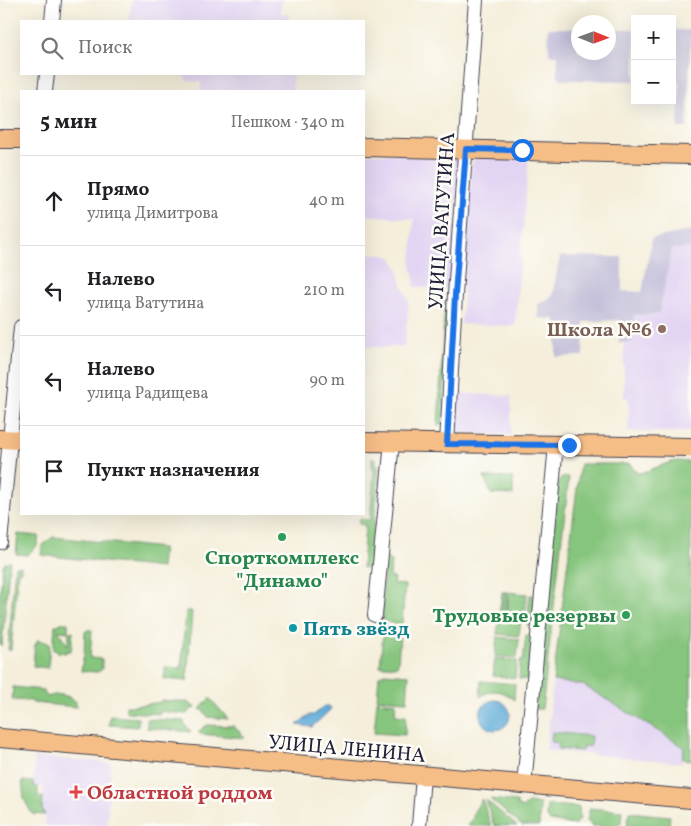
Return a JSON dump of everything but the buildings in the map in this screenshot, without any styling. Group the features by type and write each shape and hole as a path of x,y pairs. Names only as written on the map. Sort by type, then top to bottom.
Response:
{"main road":[{"path":"0,138 20,139"},
{"path":"365,147 691,155"},
{"path":"365,442 691,447"},
{"name":"УЛИЦА ЛЕНИНА","path":"0,738 691,800"}],"street":[{"path":"52,20 54,0"},
{"name":"УЛИЦА ВАТУТИНА","path":"447,444 455,295 476,0"},
{"path":"45,90 47,75"},
{"path":"0,542 20,337"},
{"path":"375,615 392,442"},
{"path":"524,785 556,445"},
{"path":"419,826 423,776"}],"shaded area":[{"path":"132,0 282,0 281,14 289,14 288,20 129,20"},
{"path":"548,28 571,28 571,60 616,60 616,29 631,29 631,81 563,80 557,75 558,55 549,55"},
{"path":"676,30 691,30 687,128 678,128 680,82 676,82"},
{"path":"184,75 293,75 292,90 201,90 201,82 187,81"},
{"path":"365,154 443,154 455,158 459,162 451,289 414,287 414,271 411,270 414,219 365,215"},
{"path":"529,156 515,326 461,324 472,164 476,157"},
{"path":"691,231 691,248 672,249 659,314 634,315 633,342 619,343 619,320 584,322 583,356 556,357 556,319 538,318 538,304 552,297 560,256 622,257 622,291 642,292 652,238"},
{"name":"Школа №6","path":"691,248 691,432 628,432 629,398 624,397 624,342 633,342 634,315 659,314 672,249"},
{"path":"365,253 380,254 391,257 398,268 402,286 409,301 404,347 366,347 365,362"},
{"path":"454,393 511,396 511,435 452,433"},
{"path":"553,681 583,685 684,747 682,763 546,750"},
{"name":"Областной роддом","path":"35,757 111,763 107,826 45,826 45,815 42,809 44,787 33,786"}],"green space":[{"path":"445,300 448,302 443,425 438,425"},
{"path":"372,458 376,459 375,466 378,466 379,470 370,568 362,568 365,525 359,524 359,519 370,520 374,470 372,469"},
{"name":"Трудовые резервы","path":"677,461 691,462 691,760 682,759 684,747 583,685 553,681 580,464 630,464 637,473"},
{"path":"484,477 513,478 513,495 491,494"},
{"path":"564,477 569,477 542,709 535,709 558,481"},
{"path":"18,534 39,536 37,546 27,555 16,554"},
{"path":"53,537 163,548 161,568 41,555 42,546"},
{"path":"388,558 391,561 390,577 394,578 393,584 405,585 402,624 383,621 384,560"},
{"path":"10,561 2,645 0,645 0,593 3,566"},
{"path":"15,566 21,566 21,571 18,571 11,650 8,650"},
{"path":"502,592 506,592 508,595 508,611 525,615 524,620 514,621 501,618 499,615"},
{"path":"506,592 527,594 525,615 508,611 508,595"},
{"path":"530,595 539,596 530,680 519,679 520,661 523,661 526,635 532,635 533,626 527,625"},
{"path":"186,611 192,611 187,681 164,679 165,667 181,668"},
{"path":"499,615 505,620 521,620 519,636 497,634"},
{"path":"68,623 68,632 58,631 68,645 69,632 73,632 71,651 66,651 66,653 53,650 55,625"},
{"path":"92,630 90,658 102,659 102,669 98,672 81,671 85,632"},
{"path":"385,630 399,633 400,636 397,666 380,666 383,632"},
{"path":"497,637 519,639 517,658 495,656"},
{"path":"37,640 50,643 48,668 33,666"},
{"path":"495,658 517,661 515,678 493,676"},
{"path":"384,673 409,675 407,701 377,699 379,676"},
{"path":"481,681 515,684 514,700 498,691 489,692 480,697"},
{"path":"13,687 43,690 47,697 55,695 66,696 76,702 76,707 12,700"},
{"path":"210,698 228,719 208,717 200,709"},
{"path":"161,700 187,702 196,708 186,714 160,711 160,714 126,712 126,706 161,702"},
{"path":"377,701 396,703 395,715 406,716 405,735 374,733"},
{"path":"110,716 138,718 138,727 109,725"},
{"path":"147,719 184,721 191,732 147,728"},
{"path":"207,725 234,726 245,738 200,734 198,732"},
{"path":"552,732 591,736 590,747 583,746 582,751 558,749 559,743 551,742"},
{"path":"22,781 33,782 33,786 38,787 38,796 43,797 42,809 45,815 32,814 24,799"},
{"path":"482,799 491,826 468,826 474,816 472,815"},
{"path":"490,799 517,802 517,805 522,808 528,803 540,804 539,826 522,826"},
{"path":"486,800 517,826 494,826"},
{"path":"547,805 579,807 580,819 574,825 550,821 546,815"},
{"path":"590,808 622,811 621,822 618,826 592,826 587,820"},
{"path":"629,812 670,816 669,826 627,826"}],"water":[{"path":"495,700 506,704 510,715 506,726 495,730 484,726 480,715 484,704"},
{"path":"324,706 329,706 331,709 312,727 297,725 310,715 314,715"}],"place":[{"name":"Школа №6","path":"662,329"},
{"name":"Спорткомплекс \"Динамо\"","path":"282,537"},
{"name":"Трудовые резервы","path":"626,615"},
{"name":"Пять звёзд","path":"293,628"},
{"name":"Областной роддом","path":"76,792"}],"route":[{"path":"522,150 466,149 455,295 447,444 569,445"}]}
